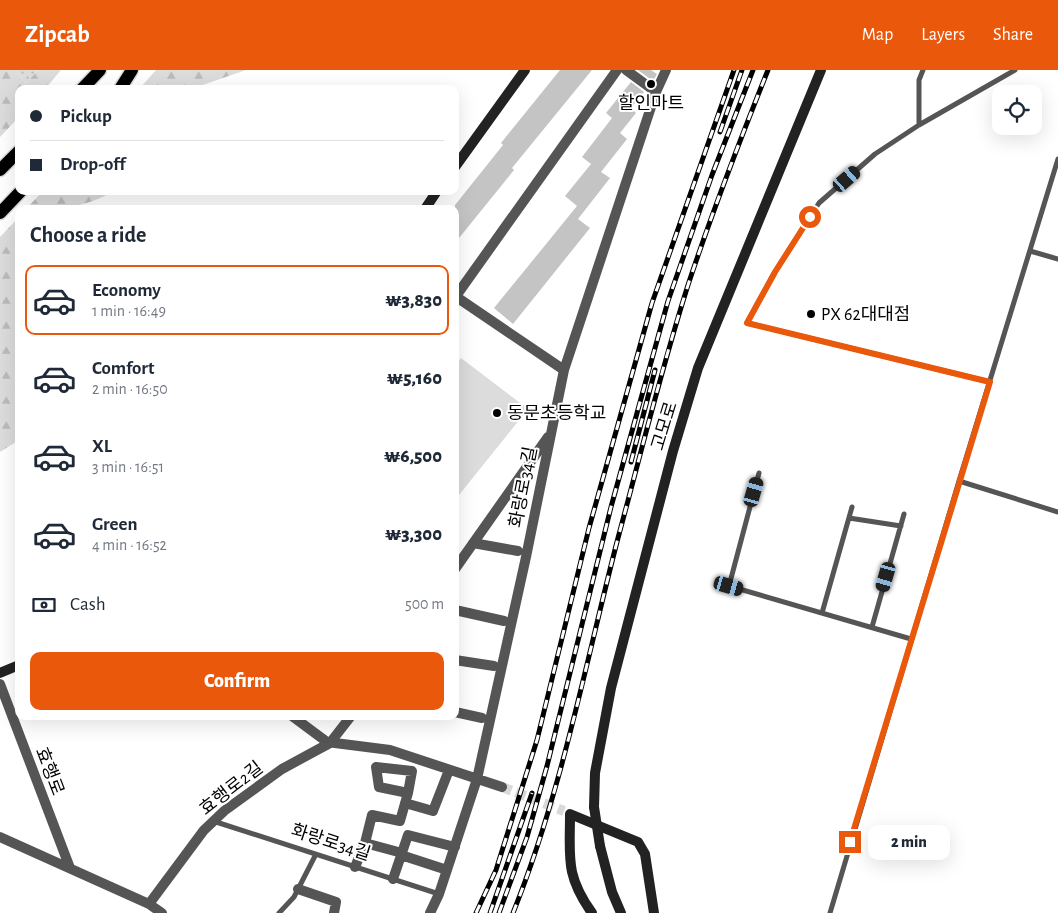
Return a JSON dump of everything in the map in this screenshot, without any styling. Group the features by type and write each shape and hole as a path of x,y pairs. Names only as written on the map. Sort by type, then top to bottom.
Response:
{"main road":[{"path":"86,85 100,70"},
{"path":"123,85 132,70"},
{"path":"125,85 139,70"},
{"path":"459,161 525,70"},
{"name":"고모로","path":"621,913 612,892 600,846 594,808 595,773 611,688 673,451 698,368 821,70"},
{"path":"0,170 15,155"},
{"path":"0,213 17,195"},
{"path":"0,673 15,667"},
{"path":"592,913 574,884 570,863 567,813 638,842 645,854 654,913"}],"street":[{"path":"459,290 617,70"},
{"path":"626,70 656,92"},
{"name":"화랑로34길","path":"430,913 439,894 477,779 564,370 656,92 666,70"},
{"path":"459,299 564,370"},
{"path":"459,563 550,434"},
{"path":"473,543 518,552"},
{"path":"459,611 504,621"},
{"path":"459,661 494,666"},
{"name":"효행로","path":"0,684 70,868"},
{"path":"459,713 482,718"},
{"path":"298,720 330,742 390,750 502,788"},
{"name":"효행로2길","path":"149,904 182,858 213,821 260,783 330,742 347,720"},
{"path":"405,803 434,811 449,770"},
{"path":"355,866 365,843 372,816 400,821 408,793"},
{"path":"393,879 408,835 455,847"},
{"path":"0,837 149,904 161,912"},
{"path":"365,843 447,870"},
{"path":"298,889 336,902 334,913"}],"lane":[{"path":"918,125 919,80 923,70"},
{"path":"990,382 747,323 775,272 819,203 875,154 918,125 1015,70"},
{"path":"830,913 958,481 1058,159"},
{"path":"1030,251 1058,260"},
{"path":"760,473 729,586 911,638"},
{"path":"958,481 1058,512"},
{"path":"822,613 852,507"},
{"path":"872,627 904,514"},
{"path":"849,518 901,526"},
{"name":"화랑로34길","path":"213,821 439,894"},
{"path":"279,913 294,897 316,854"}],"green space":[{"path":"0,70 15,70 26,83 38,70 61,70 48,85 15,85 15,121 0,137"},
{"path":"15,70 38,70 26,83"},
{"path":"156,70 246,70 203,85 143,85"},
{"path":"39,195 106,195 76,205 30,205"},
{"path":"15,221 15,443 0,452 0,237"},
{"path":"461,358 528,409 459,495 459,361"}],"building":[{"path":"560,70 592,70 512,168 514,170 459,238 459,205 455,205 503,145 501,143"},
{"path":"638,70 651,70 657,74 653,81"},
{"path":"631,82 644,92 631,108 636,113 620,133 627,139 601,172 610,178 578,219 590,228 513,324 494,308 577,206 565,196 591,164 582,157 612,118 606,113"}],"tunnel":[{"path":"502,787 564,811"}],"railway":[{"path":"476,913 496,870 537,740 589,528 652,303 734,70"},
{"path":"720,132 742,70"},
{"path":"499,913 527,837 547,766 611,507 668,301 712,175 753,70"},
{"path":"513,913 530,867 559,774 618,538 679,314 717,202 768,70"},
{"path":"631,462 655,370"},
{"path":"490,913 532,793"}],"place":[{"name":"할인마트","path":"651,84"},
{"name":"PX 62대대점","path":"811,314"},
{"name":"동문초등학교","path":"497,413"}],"route":[{"path":"810,217 775,272 747,323 990,382 958,481 850,842"}]}
